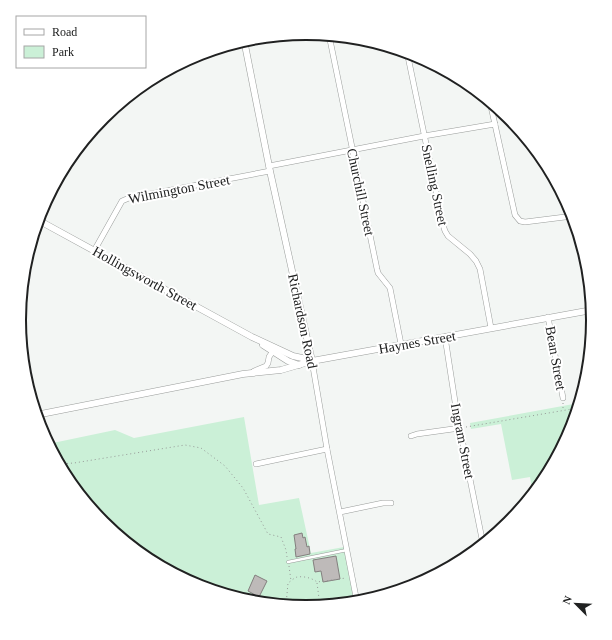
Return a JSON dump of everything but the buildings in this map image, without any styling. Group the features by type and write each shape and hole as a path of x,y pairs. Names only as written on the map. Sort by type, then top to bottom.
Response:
{"street":[{"name":"Churchill Street","path":"330,41 377,269 378,273 390,288 401,344"},
{"name":"Richardson Road","path":"245,47 269,168 312,361 355,596"},
{"name":"Snelling Street","path":"408,59 445,231 448,236 470,254 480,269 491,328"},
{"path":"492,110 515,214 520,221 525,222 566,217"},
{"name":"Wilmington Street","path":"94,251 122,201 129,198 352,150 495,124"},
{"name":"Hollingsworth Street","path":"43,223 252,337 288,361 299,364"},
{"name":"Haynes Street","path":"42,414 243,374 281,370 312,361 401,344 586,311"},
{"name":"Bean Street","path":"548,317 563,398"},
{"name":"Ingram Street","path":"445,337 460,428 482,538"},
{"name":"Haynes Street","path":"243,374 266,366 269,356 273,350"},
{"name":"Hollingsworth Street","path":"273,350 312,361"},
{"path":"411,436 460,428"},
{"path":"256,464 327,449"},
{"path":"340,512 383,503 391,503"}],"lane":[{"path":"288,562 347,550"}],"path":[{"path":"563,398 563,411"},
{"path":"460,428 571,409"},
{"path":"66,464 185,445 201,448 225,466 243,488 268,534 282,536 291,581"},
{"path":"287,599 288,583 297,577 306,577 314,579 317,582 347,578"},
{"path":"317,582 319,599"}],"green space":[{"path":"573,404 565,427 557,444 539,476 532,486 530,477 512,480 501,424 471,429 470,423"},
{"path":"244,417 259,505 299,498 311,553 344,547 354,596 306,600 269,598 251,595 199,579 150,553 121,531 95,505 73,476 54,443 115,430 134,438"}]}
